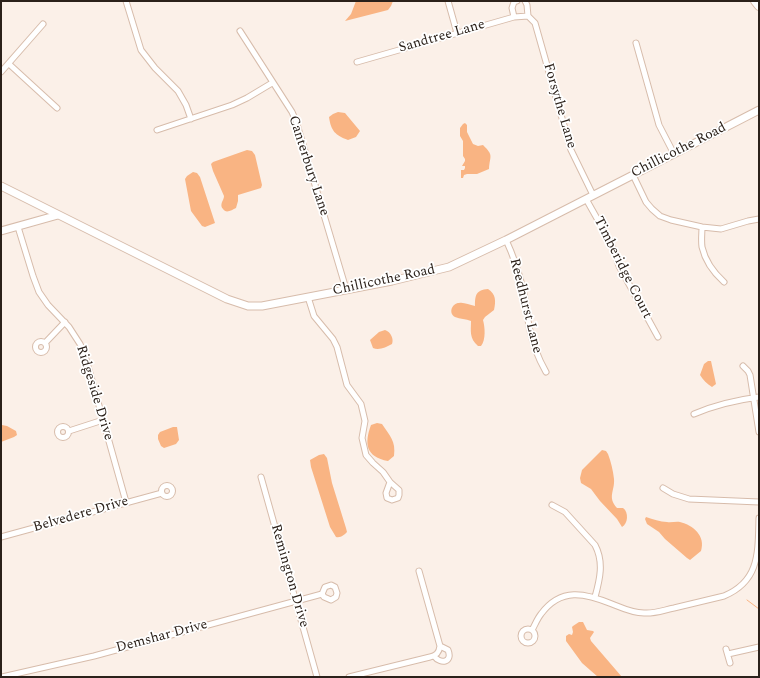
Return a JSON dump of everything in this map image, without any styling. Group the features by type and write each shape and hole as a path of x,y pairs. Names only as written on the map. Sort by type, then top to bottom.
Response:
{"main road":[{"path":"755,1 759,6"}],"street":[{"path":"126,1 141,50 155,68 178,91 184,100 191,119"},
{"path":"448,1 457,33"},
{"path":"514,17 512,8 514,2 516,1"},
{"name":"Forsythe Lane","path":"525,1 528,16 535,23 571,150 593,195"},
{"name":"Sandtree Lane","path":"357,62 514,17 528,16"},
{"path":"1,72 43,24"},
{"name":"Canterbury Lane","path":"240,31 292,112 296,121 346,290"},
{"path":"636,43 659,125 674,154"},
{"path":"9,64 57,108"},
{"path":"157,130 241,101 272,83"},
{"name":"Chillicothe Road","path":"1,186 227,300 248,306 262,306 420,275 449,267 506,240 759,110"},
{"path":"633,175 646,202 652,210 660,216 671,220 702,227 721,229 759,219"},
{"name":"Timberidge Court","path":"586,199 612,245 619,266 658,337"},
{"path":"1,231 58,215"},
{"name":"Ridgeside Drive","path":"18,227 39,292 48,305 65,322 76,337 84,352 126,502"},
{"path":"702,227 702,245 704,255 717,276 724,282"},
{"name":"Reedhurst Lane","path":"506,240 523,290 530,328 538,359 546,372"},
{"path":"308,297 314,316 333,339 337,347 347,385 361,404 364,421 362,438 366,455 372,463 383,472 390,482"},
{"path":"45,343 65,322"},
{"path":"743,366 750,375 756,398 759,432"},
{"path":"694,414 731,402 756,398"},
{"path":"69,430 104,420"},
{"name":"Remington Drive","path":"261,477 316,676"},
{"path":"663,488 673,494 689,499 759,502"},
{"name":"Belvedere Drive","path":"1,537 162,493"},
{"path":"552,504 565,512 598,549 601,568 600,580 595,597"},
{"path":"532,630 540,614 551,604 562,597 572,594 595,597 633,612 645,614 724,596 734,592 757,570 759,518"},
{"path":"349,677 434,656 438,653 440,646 420,571"},
{"name":"Demshar Drive","path":"2,677 94,656 322,594"},
{"path":"434,656 441,661 446,661 448,658 448,650 440,646"},
{"path":"730,663 727,652 759,647"}],"shaded area":[{"path":"356,1 393,1 388,10 345,21 351,14"},
{"path":"338,112 345,113 360,131 356,137 348,140 334,132 329,117"},
{"path":"465,123 467,125 467,132 473,144 478,146 483,145 489,151 490,158 489,169 477,174 467,174 461,178 461,170 464,170 465,168 465,166 462,166 465,159 463,156 463,141 460,136 460,128"},
{"path":"247,150 252,151 255,155 262,185 261,188 238,195 236,208 226,211 221,206 224,196 211,164"},
{"path":"193,172 197,173 200,177 215,223 205,227 202,226 191,211 185,179"},
{"path":"488,289 494,295 495,307 494,310 483,320 485,330 484,340 481,346 478,346 472,337 471,321 455,317 451,311 453,306 457,303 475,306 477,294"},
{"path":"385,330 392,336 392,344 380,349 373,348 370,340 379,332"},
{"path":"711,361 716,384 712,387 705,382 700,375 704,364"},
{"path":"377,423 382,424 393,442 394,456 388,461 375,456 369,449 368,438 371,425"},
{"path":"2,425 16,431 17,435 1,442"},
{"path":"177,427 179,440 176,444 164,448 161,446 158,435 160,432"},
{"path":"602,450 606,451 608,454 614,479 612,501 617,508 623,508 627,515 627,521 622,527 591,489 581,483 580,478 582,470"},
{"path":"324,454 327,458 332,483 347,532 339,537 336,537 330,527 311,467 310,460"},
{"path":"646,517 662,522 685,523 694,529 700,536 702,541 701,551 690,560 659,532 647,524 645,519"},
{"path":"579,622 583,622 587,630 594,632 590,638 591,641 622,677 598,677 582,663 566,641 566,636 569,634 572,635 572,627"}],"waterway":[{"path":"747,600 759,609"}]}
